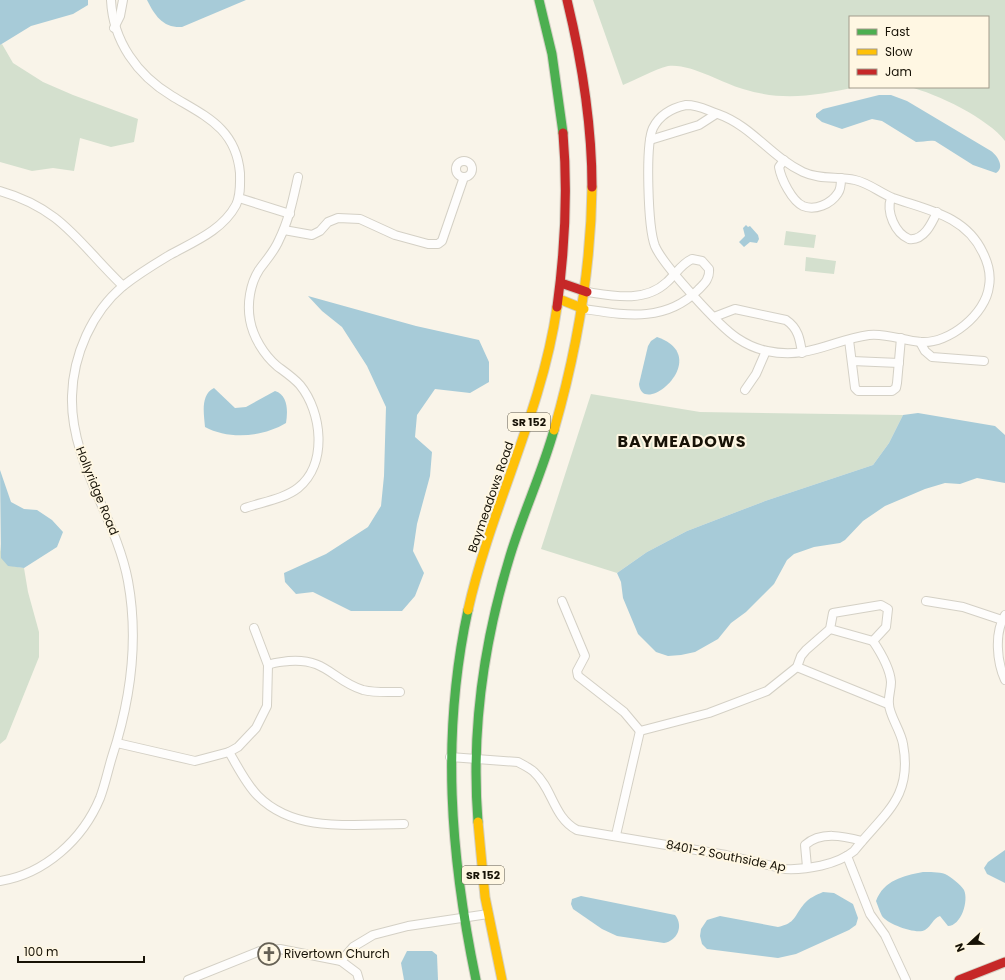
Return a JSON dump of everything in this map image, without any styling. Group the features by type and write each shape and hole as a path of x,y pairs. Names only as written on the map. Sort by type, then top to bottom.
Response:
{"main road":[{"name":"Baymeadows Road","path":"476,980 462,917 452,839 450,757 454,696 472,593 504,489 527,430 546,363 560,299 565,250 567,188 564,131 557,76 539,0"},
{"name":"SR 152","path":"502,980 488,914 477,823 479,700 497,600 514,545 551,442 571,375 584,309 593,190 590,129 583,70 567,0"},
{"path":"561,283 586,292"},
{"path":"560,299 584,309"},
{"path":"959,980 1005,962"}],"street":[{"name":"Hollyridge Road","path":"0,881 28,872 46,863 64,850 80,833 92,815 100,797 117,743 133,670 133,621 129,587 115,536 75,436 72,396 73,380 86,336 102,308 122,286 154,264 214,230 228,216 239,198 240,171 233,145 211,119 170,95 145,75 126,52 114,28 111,0"},
{"path":"114,28 120,16 123,0"},
{"path":"686,105 697,105 716,114 736,122 784,160 811,175 820,178 841,178 866,183 891,198 937,212 963,226 980,246 988,268 989,286 983,304 964,325 939,340 920,342 902,338 874,335 849,340 818,350 786,354 766,351 736,338 714,317 663,260 656,248 651,234 648,200 650,140 654,126 664,113 671,109 686,105"},
{"path":"650,140 699,125 716,114"},
{"path":"784,160 779,167 781,176 796,201 807,207 818,206 830,201 839,192 841,178"},
{"path":"245,508 288,494 297,488 310,473 318,450 318,437 315,418 306,394 300,384 271,360 262,350 250,320 250,299 254,280 275,249 284,230 290,214 298,177"},
{"path":"284,230 312,235 328,222 338,218 360,219 395,235 428,244 438,244 442,240 464,177"},
{"path":"0,191 30,201 57,218 122,286"},
{"path":"239,198 290,214"},
{"path":"891,198 889,207 891,217 903,235 909,239 917,238 926,232 937,212"},
{"path":"584,309 631,316 643,315 666,309 693,294 709,277 709,269 699,260 692,259 675,273 662,287 644,295 624,296 586,292"},
{"path":"714,317 735,309 786,320 792,324 797,332 802,353"},
{"path":"849,340 854,383 858,391 892,390 896,388 902,338"},
{"path":"920,342 925,351 932,357 984,361"},
{"path":"745,390 756,374 766,351"},
{"path":"852,361 899,363"},
{"path":"926,601 963,607 1003,617 998,650 1000,667 1005,680"},
{"path":"562,602 585,656 577,671 578,676 624,712 640,732"},
{"path":"640,732 709,713 767,691 797,667 801,656 806,650 830,629 833,614 847,610 881,605 888,609 888,621 886,627 873,641 830,629"},
{"path":"117,743 195,761 229,752 245,741 256,728 267,706 268,665 254,628"},
{"name":"8401-2 Southside Ap","path":"450,757 518,762 526,766 535,772 549,793 558,813 570,826 577,830 616,835 726,855 785,869 807,867 847,856 889,811 898,798 905,778 903,742 888,704 890,682 889,673 873,641"},
{"path":"268,665 273,663 300,660 311,662 325,668 362,689 378,693 400,692"},
{"path":"797,667 888,704"},
{"path":"616,835 640,732"},
{"path":"229,752 258,796 285,815 323,824 404,824"},
{"path":"807,867 805,846 811,840 820,836 846,837 862,841"},
{"path":"847,856 870,914 885,935 906,980"},
{"path":"341,961 354,947 373,935 408,926 488,914"},
{"path":"188,980 260,951 280,948 341,961 357,973 359,980"}],"green space":[{"path":"593,0 1005,0 1005,141 987,124 975,116 947,101 913,88 989,88 989,16 849,16 849,88 852,88 828,93 787,96 758,93 743,89 696,70 677,66 663,67 623,85"},
{"path":"2,44 13,63 43,82 73,95 138,119 134,142 111,147 80,138 74,171 53,168 32,171 0,162 0,45"},
{"path":"786,231 816,235 814,248 784,245"},
{"path":"806,257 836,261 834,274 805,271"},
{"path":"591,394 700,412 903,415 889,443 873,465 765,501 687,531 647,552 617,573 541,549"},
{"path":"0,544 3,560 13,566 24,568 28,592 39,632 39,657 6,739 0,744"}],"water":[{"path":"0,0 88,0 88,5 73,14 31,26 0,45"},
{"path":"147,0 246,0 182,27 175,27 160,20"},
{"path":"879,95 891,95 907,101 991,151 1000,162 999,171 996,173 973,165 935,141 916,142 882,121 872,119 842,129 822,122 816,117 816,114 823,109"},
{"path":"746,225 748,227 750,226 758,235 759,239 757,243 750,242 744,247 739,242 745,236 743,228"},
{"path":"308,296 416,326 479,340 489,362 489,382 470,393 435,389 417,415 415,437 432,452 430,476 417,524 413,551 424,573 415,596 402,611 351,611 313,592 296,594 285,582 284,573 326,554 368,527 381,506 384,476 386,407 367,366 342,327 322,311"},
{"path":"657,337 673,346 679,358 678,370 671,381 661,390 651,394 643,393 639,384 648,346 651,341"},
{"path":"214,388 235,408 246,407 275,391 285,400 287,414 286,423 277,428 257,434 246,435 225,434 205,427 205,400 210,391"},
{"path":"918,413 995,426 1005,435 1005,483 977,478 960,484 945,483 925,489 885,506 863,521 845,540 840,543 814,547 794,554 787,560 774,584 746,612 731,623 718,639 695,652 668,656 656,652 638,634 623,598 621,582 617,573 647,552 687,531 765,501 873,465 889,443 903,415"},
{"path":"0,470 11,502 24,509 37,510 52,520 63,532 57,547 24,568 8,566 1,558"},
{"path":"1005,850 1005,883 987,874 984,868 988,862"},
{"path":"923,872 937,872 945,874 956,881 964,890 965,906 960,918 953,925 948,926 940,916 935,919 925,930 916,931 902,928 882,916 876,901 884,888 901,877"},
{"path":"823,892 834,893 853,904 858,918 856,925 849,930 796,954 778,958 707,949 702,944 700,936 701,929 707,920 720,916 778,927 792,921 806,902"},
{"path":"581,896 675,915 679,924 678,932 669,942 664,943 617,936 602,929 573,909 571,904 572,899"},
{"path":"407,951 432,951 437,955 438,980 404,980 401,963"}],"traffic: fast":[{"path":"539,0 552,54 563,133"},
{"path":"478,822 476,789 478,721 493,621 510,556 554,430"},
{"path":"468,610 454,703 452,795 460,887 476,980"}],"traffic: slow":[{"path":"554,430 570,370 586,279 592,187"},
{"path":"559,299 584,309"},
{"path":"468,610 490,534 540,384 550,346 557,307"},
{"path":"478,822 485,897 502,980"}],"traffic: jam":[{"path":"567,0 582,70 588,116 592,163 592,187"},
{"path":"557,307 565,220 565,155 563,133"},
{"path":"561,283 587,292"},
{"path":"959,980 1005,962"}],"place":[{"name":"Rivertown Church","path":"269,954"}],"district":[{"name":"BAYMEADOWS","path":"682,441"}]}
